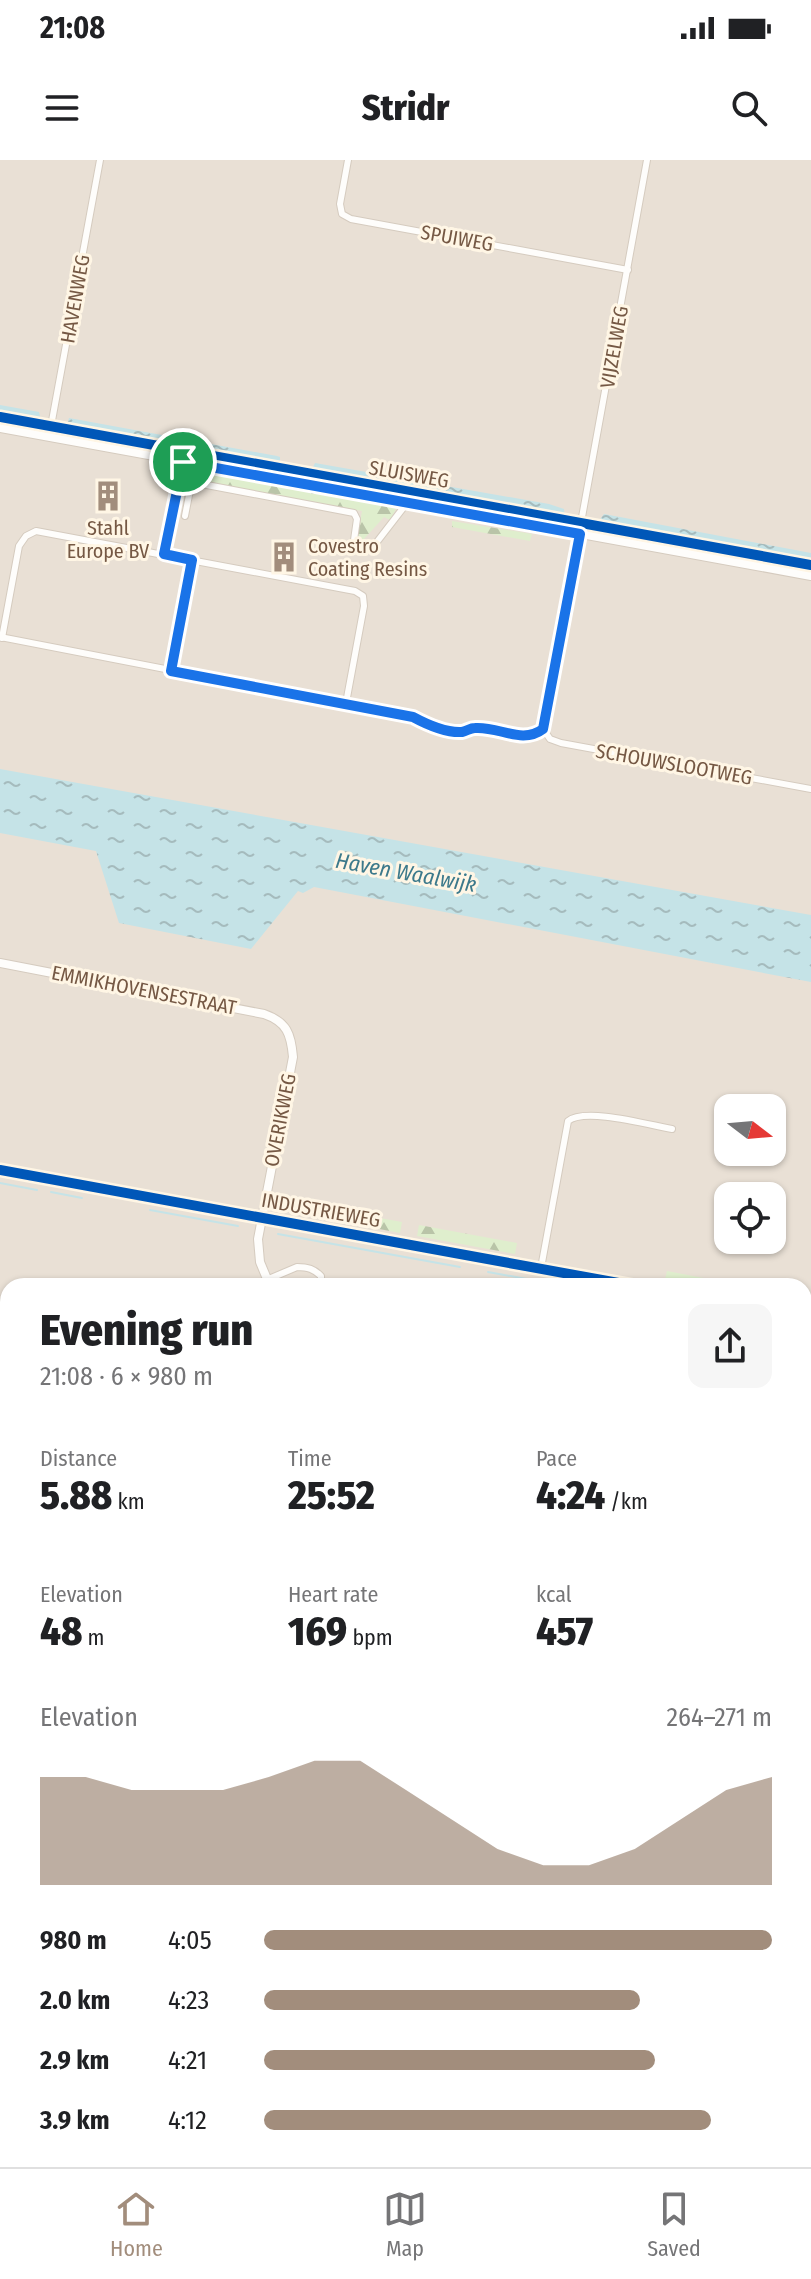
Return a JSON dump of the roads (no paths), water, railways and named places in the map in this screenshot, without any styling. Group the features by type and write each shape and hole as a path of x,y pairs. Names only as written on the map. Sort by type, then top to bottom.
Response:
{"street":[{"name":"HAVENWEG","path":"49,437 100,160"},
{"name":"SPUIWEG","path":"348,160 340,204 342,214 351,219 628,270"},
{"name":"VIJZELWEG","path":"580,534 647,160"},
{"name":"SLUISWEG","path":"0,428 811,576"},
{"path":"164,554 183,462"},
{"path":"185,516 195,464"},
{"name":"SLUISWEG","path":"191,482 354,513 357,519 353,547 363,551 373,547 407,503"},
{"path":"346,703 364,606 363,596 355,591 36,531 26,536 19,546 1,638 346,703 413,717 425,724 463,732 473,727 524,736 535,735 543,729 580,534"},
{"path":"171,671 192,560"},
{"name":"SCHOUWSLOOTWEG","path":"543,729 550,739 561,743 811,789"},
{"name":"EMMIKHOVENSESTRAAT","path":"0,963 264,1014 284,1025"},
{"name":"OVERIKWEG","path":"260,1217 293,1057 291,1036 284,1025"},
{"path":"541,1268 568,1121 575,1116 590,1115 672,1129"},
{"name":"INDUSTRIEWEG","path":"0,1170 593,1278"},
{"name":"INDUSTRIEWEG","path":"260,1217 260,1262 266,1278"},
{"path":"277,1278 297,1267 315,1269 321,1278"}],"water":[{"path":"0,405 39,412 41,420 0,413"},
{"path":"69,418 277,456 283,466 67,425"},
{"path":"315,463 549,504 564,509 565,517 311,471"},
{"path":"604,514 811,553 811,562 601,523"},
{"name":"Haven Waalwijk","path":"0,769 811,915 811,982 314,887 303,893 298,891 251,949 119,923 96,851 0,833"}],"waterway":[{"path":"0,1183 37,1190"},
{"path":"51,1192 82,1198"},
{"path":"150,1210 238,1226"},
{"path":"278,1234 460,1267"},
{"path":"488,1272 521,1278"}],"place":[{"name":"Stahl Europe BV","path":"108,496"},
{"name":"Covestro Coating Resins","path":"284,557"}]}
